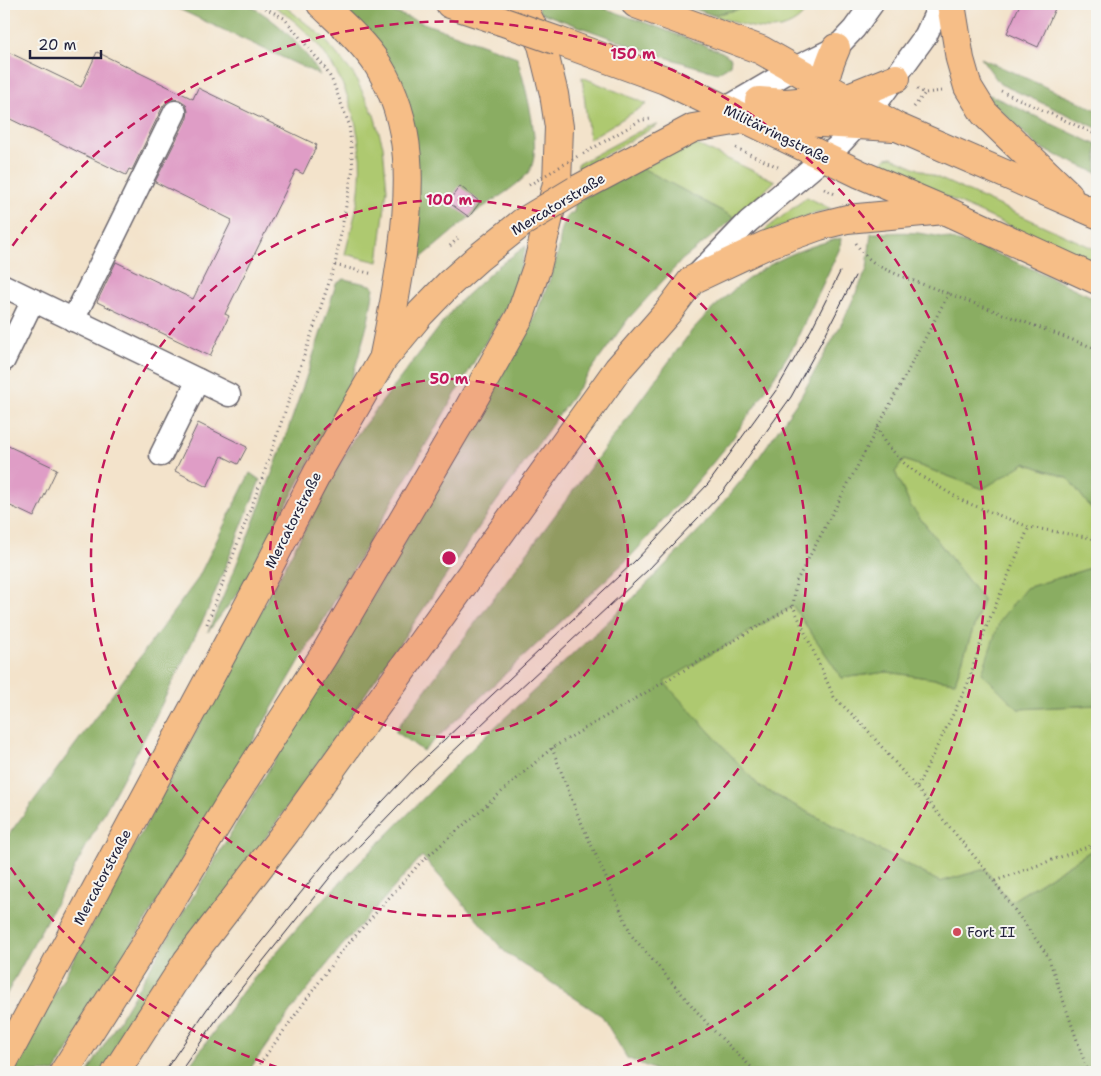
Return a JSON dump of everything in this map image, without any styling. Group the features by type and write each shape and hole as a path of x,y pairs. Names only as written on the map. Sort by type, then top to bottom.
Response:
{"main road":[{"path":"321,4 352,33 378,65 393,96 404,134 409,173 407,216 398,280 383,359"},
{"name":"Militärringstraße","path":"450,4 665,80 738,109 831,119 863,119 897,127 1089,211"},
{"path":"64,1072 142,950 234,796 324,655 462,420 520,316 537,267 556,184 559,126 554,94 542,45 521,4"},
{"name":"Militärringstraße","path":"636,4 762,50 794,69 831,119"},
{"path":"951,4 960,59 968,87 984,113 1089,211"},
{"path":"836,48 827,70 831,119 860,174 1097,280"},
{"path":"831,119 896,78"},
{"path":"738,109 786,103 831,119"},
{"name":"Mercatorstraße","path":"4,1061 318,472 383,359 420,314 450,283 523,222 576,190 693,128 738,109"},
{"path":"116,1072 187,961 286,832 618,369 668,312 692,280 766,246 819,226 848,219 944,210"}],"street":[{"path":"738,109 794,69 836,48 872,4"},
{"path":"692,280 748,222 831,119 863,119 896,78 926,35 940,4"},
{"path":"73,320 175,112"},
{"path":"4,286 229,395"},
{"path":"4,360 33,300"},
{"path":"161,455 198,380"}],"path":[{"path":"205,630 262,479 335,265 353,168 348,124 332,80 325,68 284,18 258,4"},
{"path":"996,90 1097,135"},
{"path":"522,190 578,156"},
{"path":"449,246 463,234"},
{"path":"852,236 863,255 877,266 1097,349"},
{"path":"335,265 398,280"},
{"path":"949,293 796,582 793,606 834,697 864,726 995,881 1048,956 1088,1072"},
{"path":"877,427 885,444 904,464 922,477 965,502 1029,527 1097,539"},
{"path":"917,787 967,686 985,630 1029,527"},
{"path":"254,1072 340,953 420,863 552,748 793,606"},
{"path":"552,748 578,813 632,936 712,1029 756,1072"},
{"path":"995,881 1093,845 1097,847"}],"green space":[{"path":"168,4 247,4 279,26 297,44 320,75"},
{"path":"271,4 282,4 322,36 354,75 374,115 383,146 387,189 378,262 345,254 357,207 360,169 356,125 342,84 332,64 319,46 296,23"},
{"path":"333,4 371,4 517,57 528,98 533,131 533,160 530,170 513,187 476,212 408,268 413,127"},
{"path":"538,4 592,4 722,52 731,58 730,65 717,73 655,54 539,12"},
{"path":"681,4 750,4 745,8 712,15"},
{"path":"750,4 808,4 801,17 791,24 780,28 757,28 712,15 745,8"},
{"path":"981,58 1097,110 1097,128 1000,84"},
{"path":"582,77 647,104 589,139"},
{"path":"985,95 990,95 1097,145 1097,173 1038,147"},
{"path":"658,125 578,170 578,164 647,127"},
{"path":"693,143 775,181 735,218 642,168"},
{"path":"892,157 1097,250 1097,266 883,168 882,163 886,158"},
{"path":"642,168 735,218 682,260 628,319 494,505 360,702 103,1072 88,1072 326,674 530,327 552,272 563,226 566,218 574,212 575,202"},
{"path":"807,197 831,209 814,213 765,233 765,230"},
{"path":"871,233 918,233 970,244 1013,260 1097,299 1097,516 1068,478 1025,463 983,489 904,460 895,472 910,505 983,600 955,682 887,672 842,678 793,606 664,682 760,787 940,882 985,869 1010,902 1097,847 1097,1072 660,1072 627,1058 602,1016 505,952 422,856 341,947 292,1009 248,1072 185,1072 243,991 311,912 478,743 633,598 704,525 750,470 800,398 843,321 867,269"},
{"path":"841,238 840,248 793,347 731,441 680,502 632,555 423,751 395,731 693,329 726,296 760,271 796,252"},
{"path":"526,246 517,282 509,302 233,775 55,1072 13,1072 352,441 457,304 497,267"},
{"path":"344,279 371,285 374,288 368,322 351,381 337,412 241,589 208,632 244,546 277,459 308,372 336,284"},
{"path":"904,460 983,489 1024,463 1068,478 1097,516 1097,566 1026,588 1018,709 1097,705 1097,847 1010,902 985,869 940,882 760,787 663,682 793,606 842,678 887,672 955,682 983,600 910,505 895,472"},
{"path":"250,473 260,480 208,610 152,724 4,999 4,841 197,580"},
{"path":"1097,566 1097,705 1018,709 982,673 1000,620 1026,588"}],"building":[{"path":"1020,4 1057,4 1038,47 1007,33"},
{"path":"4,50 81,87 97,52 193,99 198,88 317,145 303,174 296,170 225,314 229,316 210,356 97,302 116,262 193,299 232,220 155,182 187,118 186,104 174,99 167,101 132,170 129,169 126,175 4,116"},
{"path":"460,186 480,202 469,217 448,202"},
{"path":"198,423 247,447 238,464 222,456 207,487 175,471"},
{"path":"4,444 57,469 34,517 4,503"}],"tram line":[{"path":"164,1072 207,1009 324,864 413,769 635,561 708,484 777,389 811,330 840,272"},
{"path":"180,1072 219,1016 335,871 423,780 648,570 722,493 791,397 855,276"}],"place":[{"name":"Fort II","path":"957,932"}]}
